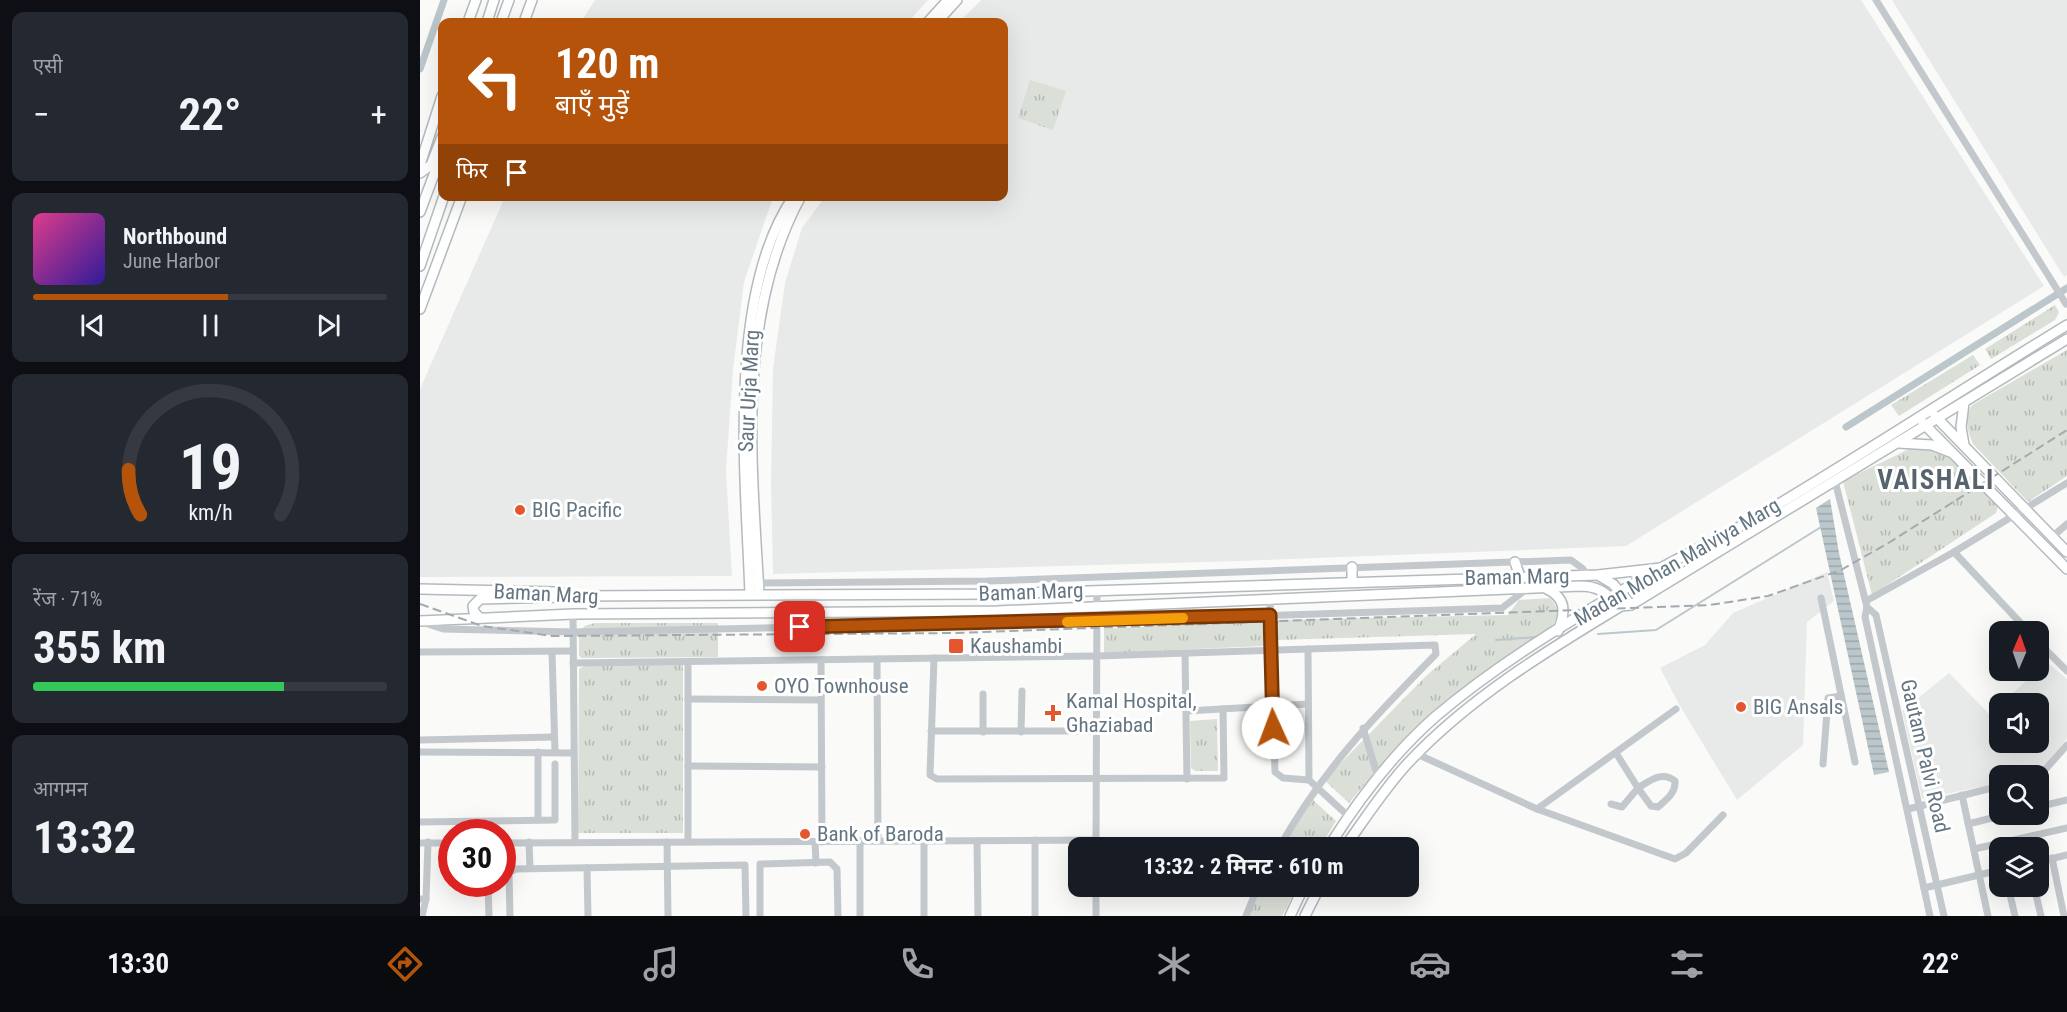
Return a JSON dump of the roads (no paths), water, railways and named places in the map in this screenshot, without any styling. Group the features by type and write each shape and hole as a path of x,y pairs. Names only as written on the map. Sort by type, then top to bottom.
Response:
{"main road":[{"path":"469,18 476,0"},
{"path":"488,18 494,0"},
{"path":"502,18 509,0"},
{"path":"525,18 532,0"},
{"path":"932,18 948,0"},
{"path":"941,18 957,0"},
{"path":"420,165 438,109"},
{"path":"420,173 431,165 438,147"},
{"path":"420,212 438,164"},
{"path":"420,266 442,201"},
{"path":"420,309 458,201"},
{"name":"Saur Urja Marg","path":"754,583 746,422 752,323 771,234 791,201"},
{"name":"Saur Urja Marg","path":"754,594 752,424 759,326 769,273 799,201"},
{"name":"Madan Mohan Malviya Marg","path":"1334,837 1347,815 1378,777 1434,718 1484,679 1661,568 1757,518 2067,325"},
{"name":"Madan Mohan Malviya Marg","path":"1352,837 1380,798 1417,754 1443,728 1493,689 1626,605 1897,444 2067,339"},
{"path":"1964,403 1961,427 1964,445"},
{"path":"1929,410 2067,552"},
{"path":"1917,417 2067,569"},
{"path":"1897,444 1932,445 1956,455"},
{"path":"1515,562 1520,577"},
{"path":"1352,567 1352,581"},
{"path":"1598,575 1661,568"},
{"name":"Baman Marg","path":"420,589 554,592 577,596 889,593 1097,590 1598,575 1613,584 1615,596"},
{"path":"1296,583 1296,598"},
{"path":"1309,583 1326,597"},
{"name":"Baman Marg","path":"420,621 573,614 997,611 1594,586 1615,596 1626,605"},
{"path":"1544,587 1556,593 1564,603 1564,617 1558,631"},
{"path":"871,611 872,593"},
{"path":"889,593 889,611"},
{"path":"480,618 474,612 473,606 480,599 577,596"},
{"path":"1290,916 1299,897"},
{"path":"1305,916 1314,897"}],"street":[{"path":"1876,0 2066,305"},
{"name":"Gautam Palvi Road","path":"1835,481 1867,604 1865,617 1930,916"},
{"path":"1867,604 2014,514 2026,510 2067,483"},
{"path":"2052,537 2067,524"},
{"path":"1954,552 2019,621"},
{"path":"754,583 987,581 1571,560 1588,575"},
{"path":"420,621 443,629 573,632 1097,621 1502,608 1529,588"},
{"path":"1096,837 1097,590"},
{"path":"1821,598 1855,762"},
{"path":"1270,600 1275,772 1283,778 1309,780 1347,815"},
{"name":"Gautam Palvi Road","path":"1867,604 1876,615 1944,916"},
{"path":"573,614 575,842"},
{"path":"573,663 1097,656 1432,644 1437,647 1436,654 1363,728 1316,787 1286,837"},
{"path":"1308,649 1309,780"},
{"path":"552,651 555,752"},
{"path":"420,652 573,651"},
{"path":"1185,653 1187,779"},
{"path":"2049,653 2067,672"},
{"path":"934,658 930,775 934,779 1224,778 1223,709"},
{"path":"877,659 878,840"},
{"path":"816,863 822,766 821,660"},
{"path":"687,842 688,662"},
{"path":"1021,732 1022,691"},
{"path":"983,694 983,732"},
{"path":"1823,764 1828,698 1842,696"},
{"path":"688,699 821,700"},
{"path":"1187,711 1308,704"},
{"path":"1537,809 1676,709"},
{"path":"1363,728 1378,777"},
{"path":"931,731 1096,731"},
{"path":"420,740 554,737"},
{"path":"2049,765 2067,745"},
{"path":"420,752 573,753"},
{"path":"538,752 538,820"},
{"path":"1611,804 1622,807 1638,788 1659,776 1668,775 1675,781 1670,797 1658,807 1651,806 1638,788 1616,753"},
{"path":"1417,754 1537,809 1675,859 1686,853 1723,815"},
{"path":"420,822 555,820 555,764"},
{"path":"688,766 822,766"},
{"path":"1908,809 1989,789"},
{"path":"1962,795 1988,916"},
{"path":"2049,804 2067,800"},
{"path":"1968,824 1989,819"},
{"path":"1974,849 2067,828"},
{"path":"516,842 878,840 1068,842"},
{"path":"1035,840 1035,916"},
{"path":"860,841 860,916"},
{"path":"924,841 924,916"},
{"path":"977,841 978,916"},
{"path":"422,916 424,842"},
{"path":"529,842 530,868"},
{"path":"667,842 668,916"},
{"path":"2049,859 2067,855"},
{"path":"2052,858 2064,916"},
{"path":"760,916 760,864 830,862 837,869 838,916"},
{"path":"510,916 509,873 515,869 745,866 746,916"},
{"path":"587,868 588,916"},
{"path":"1924,888 1989,873"},
{"path":"488,897 489,916"},
{"path":"1095,916 1096,897"},
{"path":"1246,916 1254,897"},
{"path":"2011,897 2015,916"},
{"path":"2037,897 2041,916"}],"waterway":[{"path":"420,69 444,0"},
{"path":"1846,427 2067,288"},
{"path":"1598,634 1656,630 1821,527"},
{"path":"1496,640 1538,637"}],"railway":[{"path":"420,604 482,626 552,636 956,633 1710,605 1768,596 1841,570 1890,542 2067,430"}],"place":[{"name":"BIG Pacific","path":"520,510"},
{"name":"Kaushambi","path":"956,646"},
{"name":"OYO Townhouse","path":"762,686"},
{"name":"BIG Ansals","path":"1741,707"},
{"name":"Kamal Hospital, Ghaziabad","path":"1053,713"},
{"name":"Bank of Baroda","path":"805,834"}],"district":[{"name":"VAISHALI","path":"1936,480"}]}
